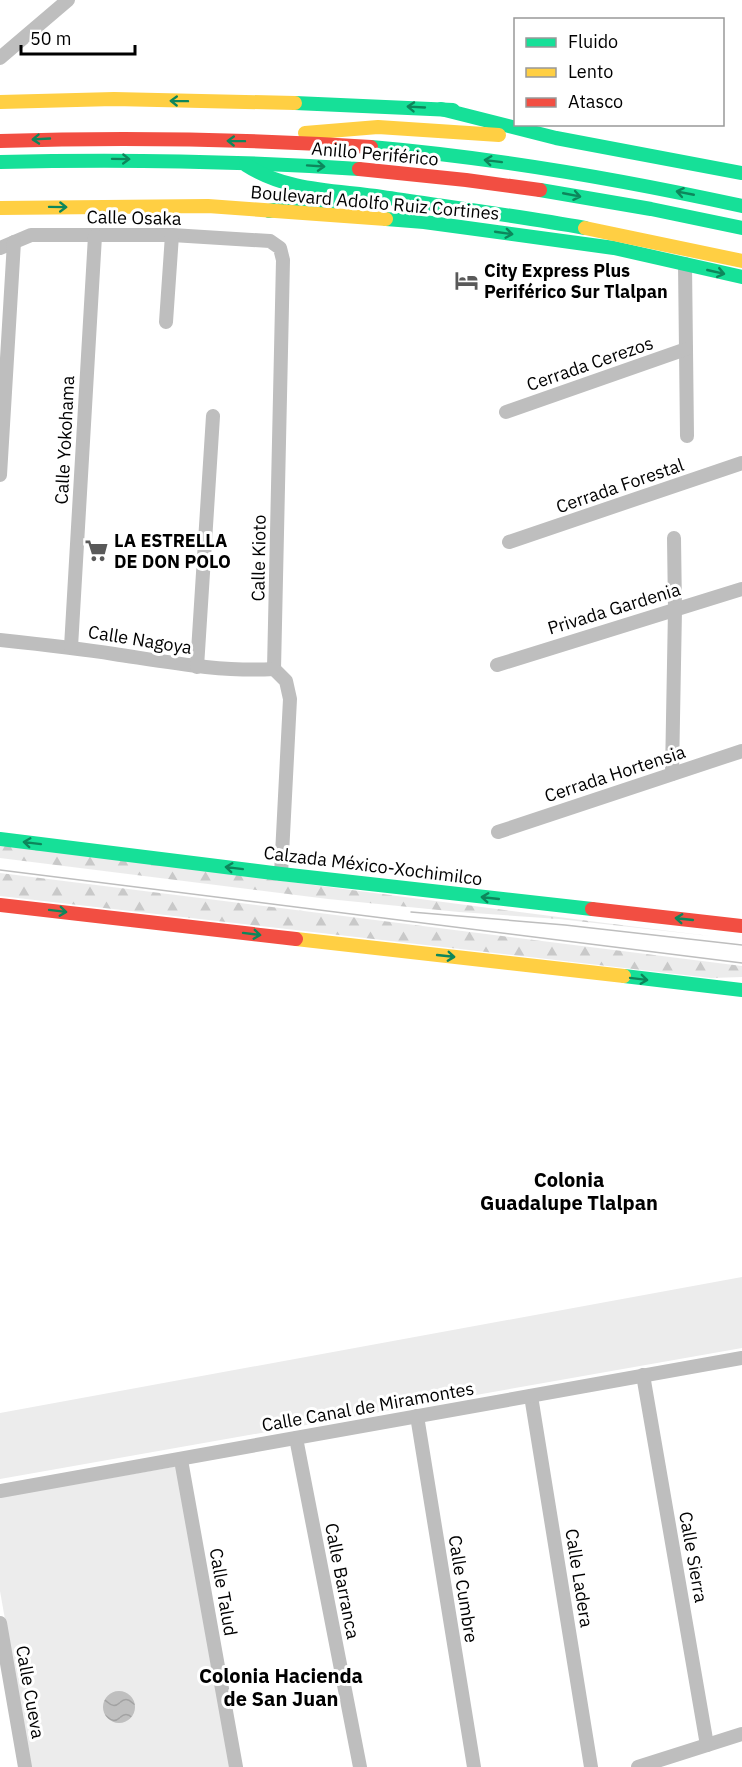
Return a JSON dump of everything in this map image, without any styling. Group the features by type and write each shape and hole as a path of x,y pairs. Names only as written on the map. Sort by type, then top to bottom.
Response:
{"main road":[{"path":"0,102 114,99 370,105 441,108 514,118"},
{"path":"441,108 556,138 742,173"},
{"path":"559,126 742,163"},
{"path":"259,141 330,129 378,127 556,138"},
{"name":"Anillo Periférico","path":"0,141 85,137 259,141 370,148 594,175 742,206"},
{"name":"Anillo Periférico","path":"0,162 95,159 241,162 372,170 532,188 742,228"},
{"path":"241,162 265,177 289,186 378,196 403,202 610,233 742,261"},
{"path":"269,211 320,203 377,205 403,202"},
{"name":"Boulevard Adolfo Ruiz Cortines","path":"0,208 208,206 424,222 614,248 742,278"},
{"name":"Calzada México-Xochimilco","path":"0,839 281,874 742,926"},
{"path":"0,904 742,990"}],"street":[{"path":"0,58 68,0"},
{"name":"Calle Osaka","path":"0,248 32,235 171,236 270,241"},
{"name":"Calle Yokohama","path":"71,647 95,236"},
{"path":"166,322 171,236"},
{"name":"Calle Kioto","path":"270,241 280,248 283,260 274,669"},
{"path":"0,475 14,242"},
{"path":"686,264 687,436"},
{"name":"Cerrada Cerezos","path":"506,412 686,349"},
{"path":"197,667 213,416"},
{"name":"Cerrada Forestal","path":"509,542 742,463"},
{"path":"672,774 674,538"},
{"name":"Privada Gardenia","path":"497,665 742,589"},
{"name":"Calle Nagoya","path":"0,640 71,647 197,667 241,671 274,669"},
{"path":"274,669 286,681 290,699 281,874"},
{"name":"Cerrada Hortensia","path":"498,832 742,751"},
{"name":"Calle Canal de Miramontes","path":"0,1491 742,1358"},
{"name":"Calle Sierra","path":"643,1375 707,1745"},
{"name":"Calle Ladera","path":"531,1396 591,1767"},
{"name":"Calle Cumbre","path":"417,1416 474,1767"},
{"name":"Calle Barranca","path":"296,1438 360,1767"},
{"name":"Calle Talud","path":"181,1460 236,1767"},
{"name":"Calle Cueva","path":"0,1623 25,1767"},
{"path":"638,1767 742,1734"}],"green space":[{"path":"0,845 710,936 559,919 328,899 0,858"},
{"path":"0,873 742,966 742,977 711,978 0,896"},
{"path":"742,1277 742,1348 0,1479 0,1413"},
{"path":"179,1466 230,1767 31,1767 0,1591 0,1497"}],"water":[{"path":"119,1691 131,1695 135,1707 131,1719 119,1723 107,1719 103,1707 107,1695"}],"tram line":[{"path":"0,870 742,963"},
{"path":"411,912 565,925 742,945"}],"traffic: fast":[{"path":"295,103 453,110"},
{"path":"441,109 556,138 742,173"},
{"path":"371,147 558,170 742,206"},
{"path":"0,162 180,161 359,169"},
{"path":"246,165 262,174 295,185 585,228"},
{"path":"540,190 651,209 742,228"},
{"path":"269,211 331,203"},
{"path":"386,219 424,222 614,248 742,277"},
{"path":"0,839 592,909"},
{"path":"624,976 742,990"}],"traffic: slow":[{"path":"0,102 114,99 295,103"},
{"path":"305,133 378,127 499,135"},
{"path":"0,208 208,206 386,219"},
{"path":"585,228 742,261"},
{"path":"296,939 624,976"}],"traffic: jam":[{"path":"0,141 186,140 371,147"},
{"path":"359,169 540,190"},
{"path":"0,905 296,939"},
{"path":"592,909 742,926"}],"place":[{"name":"City Express Plus Periférico Sur Tlalpan","path":"466,281"},
{"name":"LA ESTRELLA DE DON POLO","path":"96,551"}],"district":[{"name":"Colonia Guadalupe Tlalpan","path":"569,1192"},
{"name":"Colonia Hacienda de San Juan","path":"281,1688"}]}
